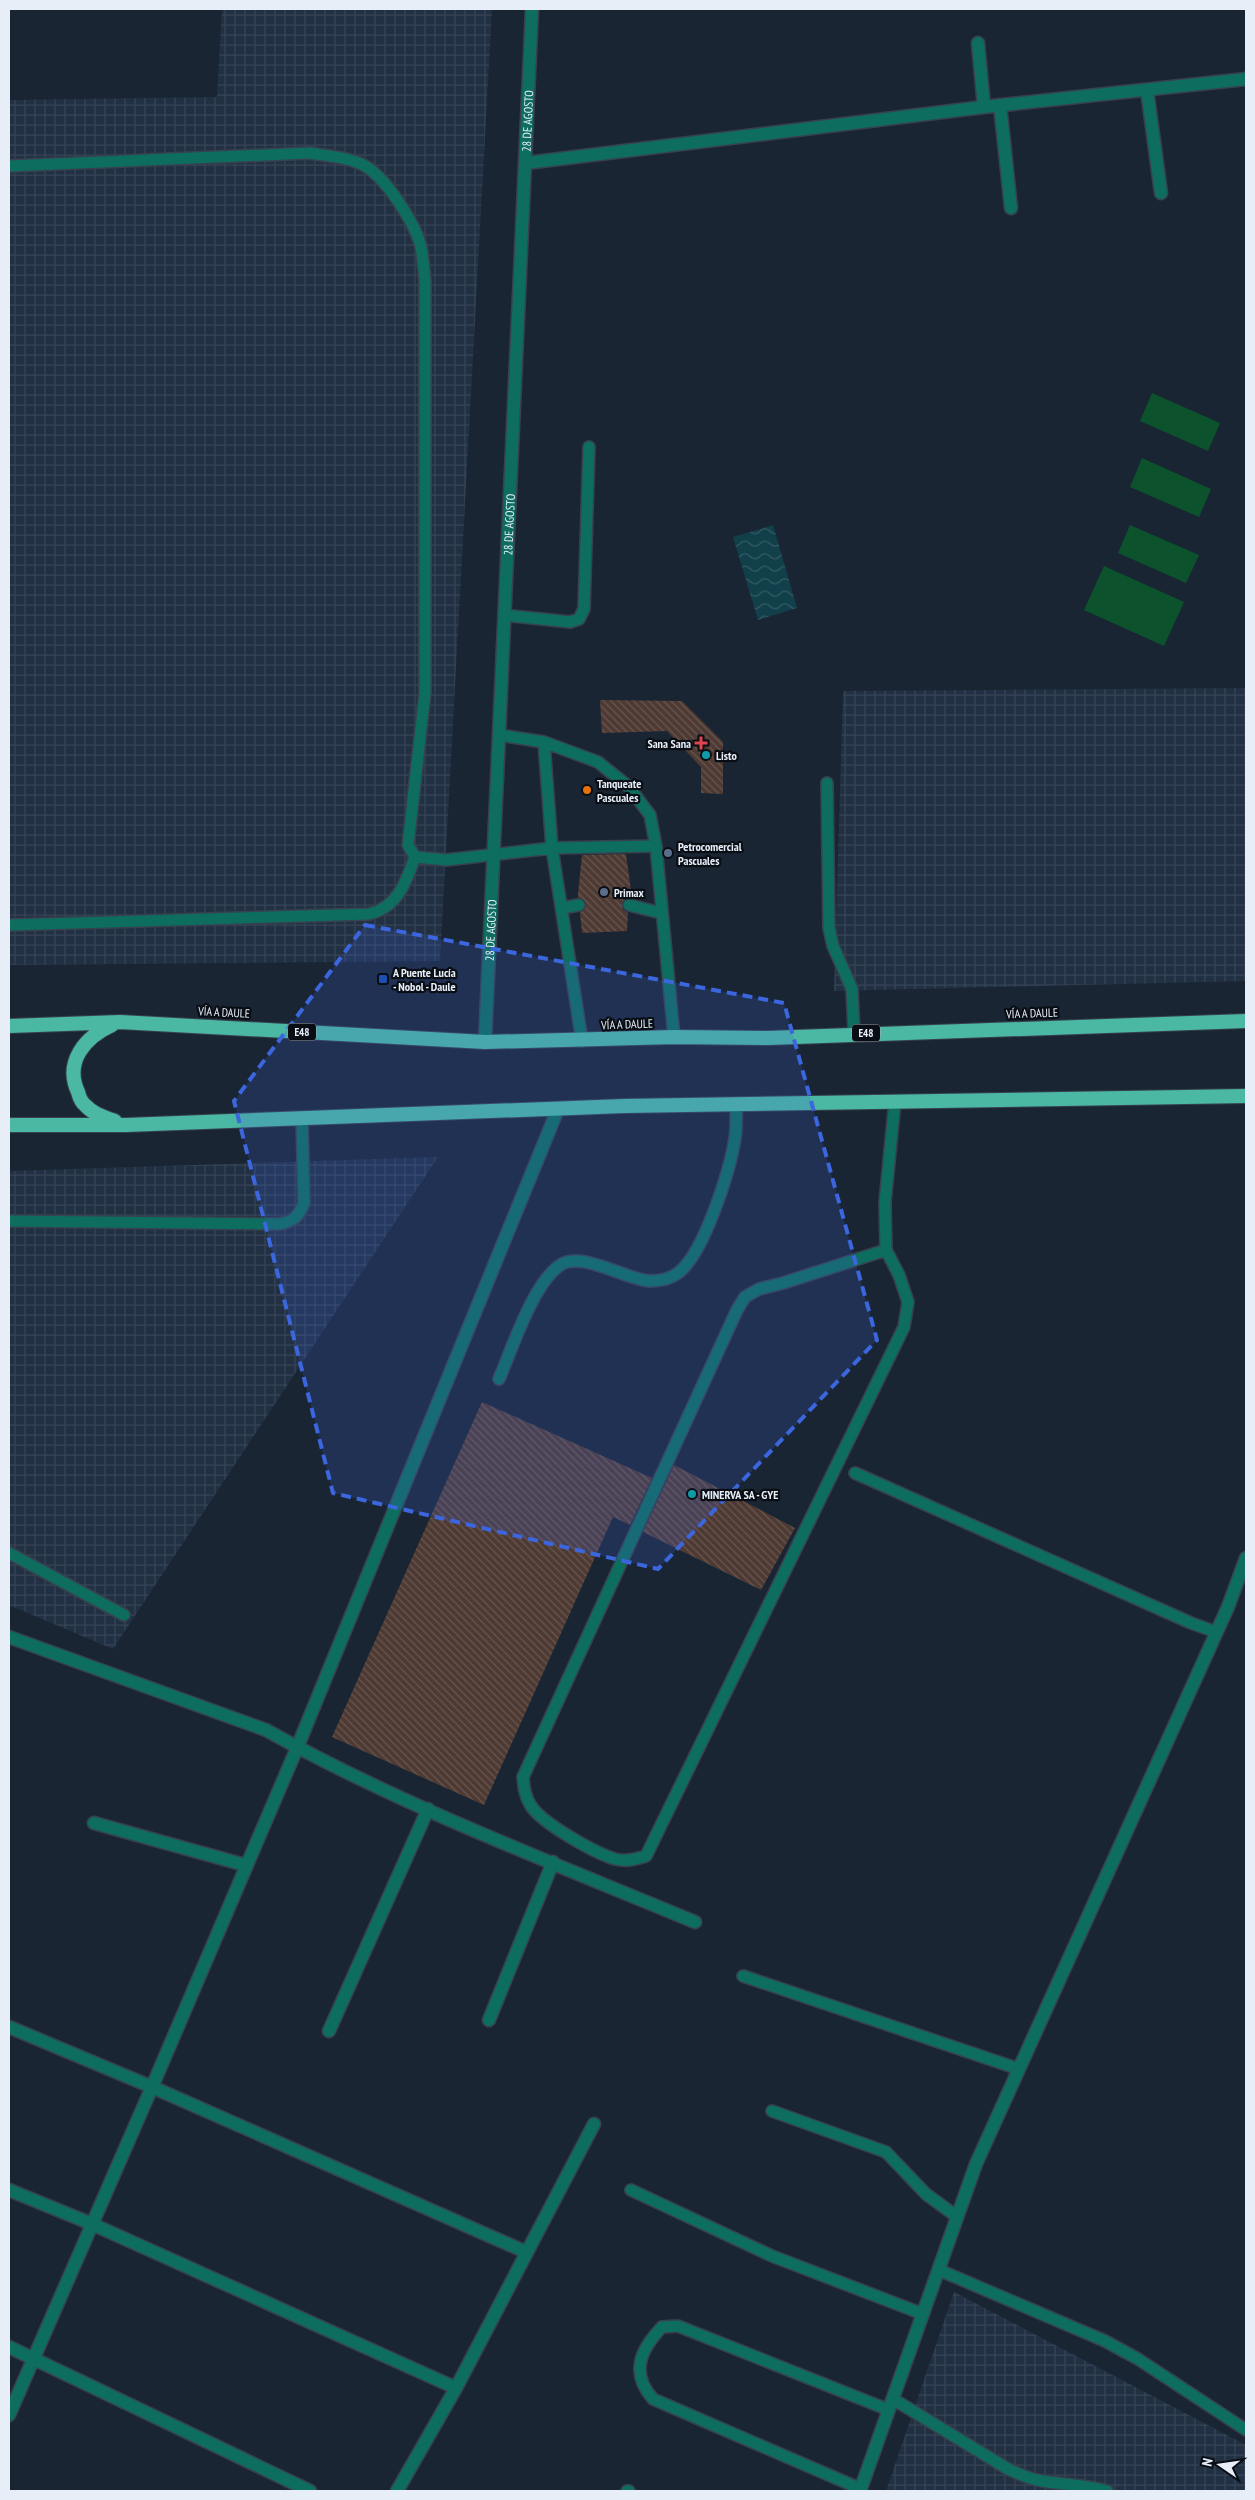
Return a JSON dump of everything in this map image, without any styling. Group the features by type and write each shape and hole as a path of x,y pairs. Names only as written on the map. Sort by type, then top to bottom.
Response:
{"highway":[{"name":"VÍA A DAULE","path":"9,1026 120,1022 485,1042 582,1041 674,1037 768,1038 1246,1021"},
{"path":"120,1022 98,1031 87,1041 78,1053 73,1068 74,1084 83,1104 96,1114 126,1125"},
{"path":"9,1125 126,1125 736,1104 1246,1096"}],"street":[{"name":"28 DE AGOSTO","path":"485,1042 492,854 532,9"},
{"path":"978,43 984,107"},
{"path":"526,163 1000,105 1246,79"},
{"path":"1147,90 1161,193"},
{"path":"1000,105 1011,208"},
{"path":"9,2416 297,1748 558,1109"},
{"path":"861,2490 939,2270 956,2216 976,2164 1216,1632 1246,1558"},
{"path":"9,1637 266,1730 297,1748 428,1809 695,1922"},
{"path":"329,2031 428,1809"},
{"path":"94,1824 245,1865"},
{"path":"489,2020 553,1862"},
{"path":"9,2027 152,2087 526,2252"},
{"path":"397,2491 456,2388 594,2124"},
{"path":"9,2190 92,2224 456,2388"},
{"path":"9,2347 310,2491"}],"lane":[{"path":"9,166 310,153 338,157 365,166 384,184 414,227 421,247 425,281 425,693 407,837 408,845 416,857"},
{"path":"504,615 570,622 579,619 584,610 589,447"},
{"path":"499,735 544,742 598,762 629,787 650,816 656,846 674,1037"},
{"path":"544,742 552,848 582,1041"},
{"path":"827,783 828,928 833,946 852,989 854,1034"},
{"path":"416,857 446,860 552,848 656,846"},
{"path":"9,925 370,914 389,906 398,895 416,857"},
{"path":"562,908 579,905"},
{"path":"629,905 661,913"},
{"path":"886,1250 783,1283 759,1288 745,1297 737,1310 522,1777 524,1793 532,1807 554,1829 615,1859 630,1860 646,1856 904,1327 908,1302 899,1275 886,1250 885,1202 896,1102"},
{"path":"499,1379 539,1287 563,1263 580,1262 648,1281 668,1280 680,1272 700,1242 716,1209 735,1138 736,1104"},
{"path":"9,1221 280,1224 290,1222 300,1214 304,1203 302,1118"},
{"path":"855,1473 1182,1619 1216,1632"},
{"path":"9,1553 124,1615"},
{"path":"743,1976 1018,2069"},
{"path":"772,2111 886,2152 926,2194 956,2216"},
{"path":"632,2190 772,2256 923,2314"},
{"path":"939,2270 1105,2341 1138,2359 1246,2430"},
{"path":"861,2490 653,2399 644,2389 640,2379 639,2363 653,2337 662,2327 678,2326 891,2405 1008,2469 1023,2475 1037,2480 1091,2486 1107,2491"}],"highlighted area":[{"path":"365,925 784,1003 877,1340 658,1569 333,1493 234,1101"}],"shaded area":[{"path":"222,9 492,9 440,961 9,965 9,100 217,97"},
{"path":"1246,688 1246,981 834,991 843,691"},
{"path":"438,1157 113,1649 9,1605 9,1171"},
{"path":"954,2292 1246,2445 1246,2491 886,2491"}],"green space":[{"path":"1152,393 1220,423 1208,451 1140,421"},
{"path":"1142,458 1211,489 1199,517 1130,487"},
{"path":"1130,525 1199,555 1186,583 1118,553"},
{"path":"1104,566 1184,602 1164,646 1084,610"}],"water":[{"path":"773,525 797,608 758,620 733,537"}],"building":[{"name":"Listo","path":"600,700 682,701 723,742 723,794 701,793 701,767 667,731 602,733"},
{"name":"Primax","path":"626,854 631,891 630,898 624,899 622,904 623,910 628,913 627,931 582,933 580,912 584,910 586,904 584,900 578,898 578,894 582,855"},
{"path":"482,1402 652,1478 630,1525 613,1517 484,1805 332,1737"},
{"name":"MINERVA SA - GYE","path":"674,1465 795,1528 761,1590 643,1532"}],"place":[{"name":"Sana Sana","path":"701,743"},
{"name":"Listo","path":"706,755"},
{"name":"Tanqueate Pascuales","path":"587,790"},
{"name":"Petrocomercial Pascuales","path":"668,853"},
{"name":"Primax","path":"604,892"},
{"name":"A Puente Lucía - Nobol - Daule","path":"383,979"},
{"name":"MINERVA SA - GYE","path":"692,1494"}]}
